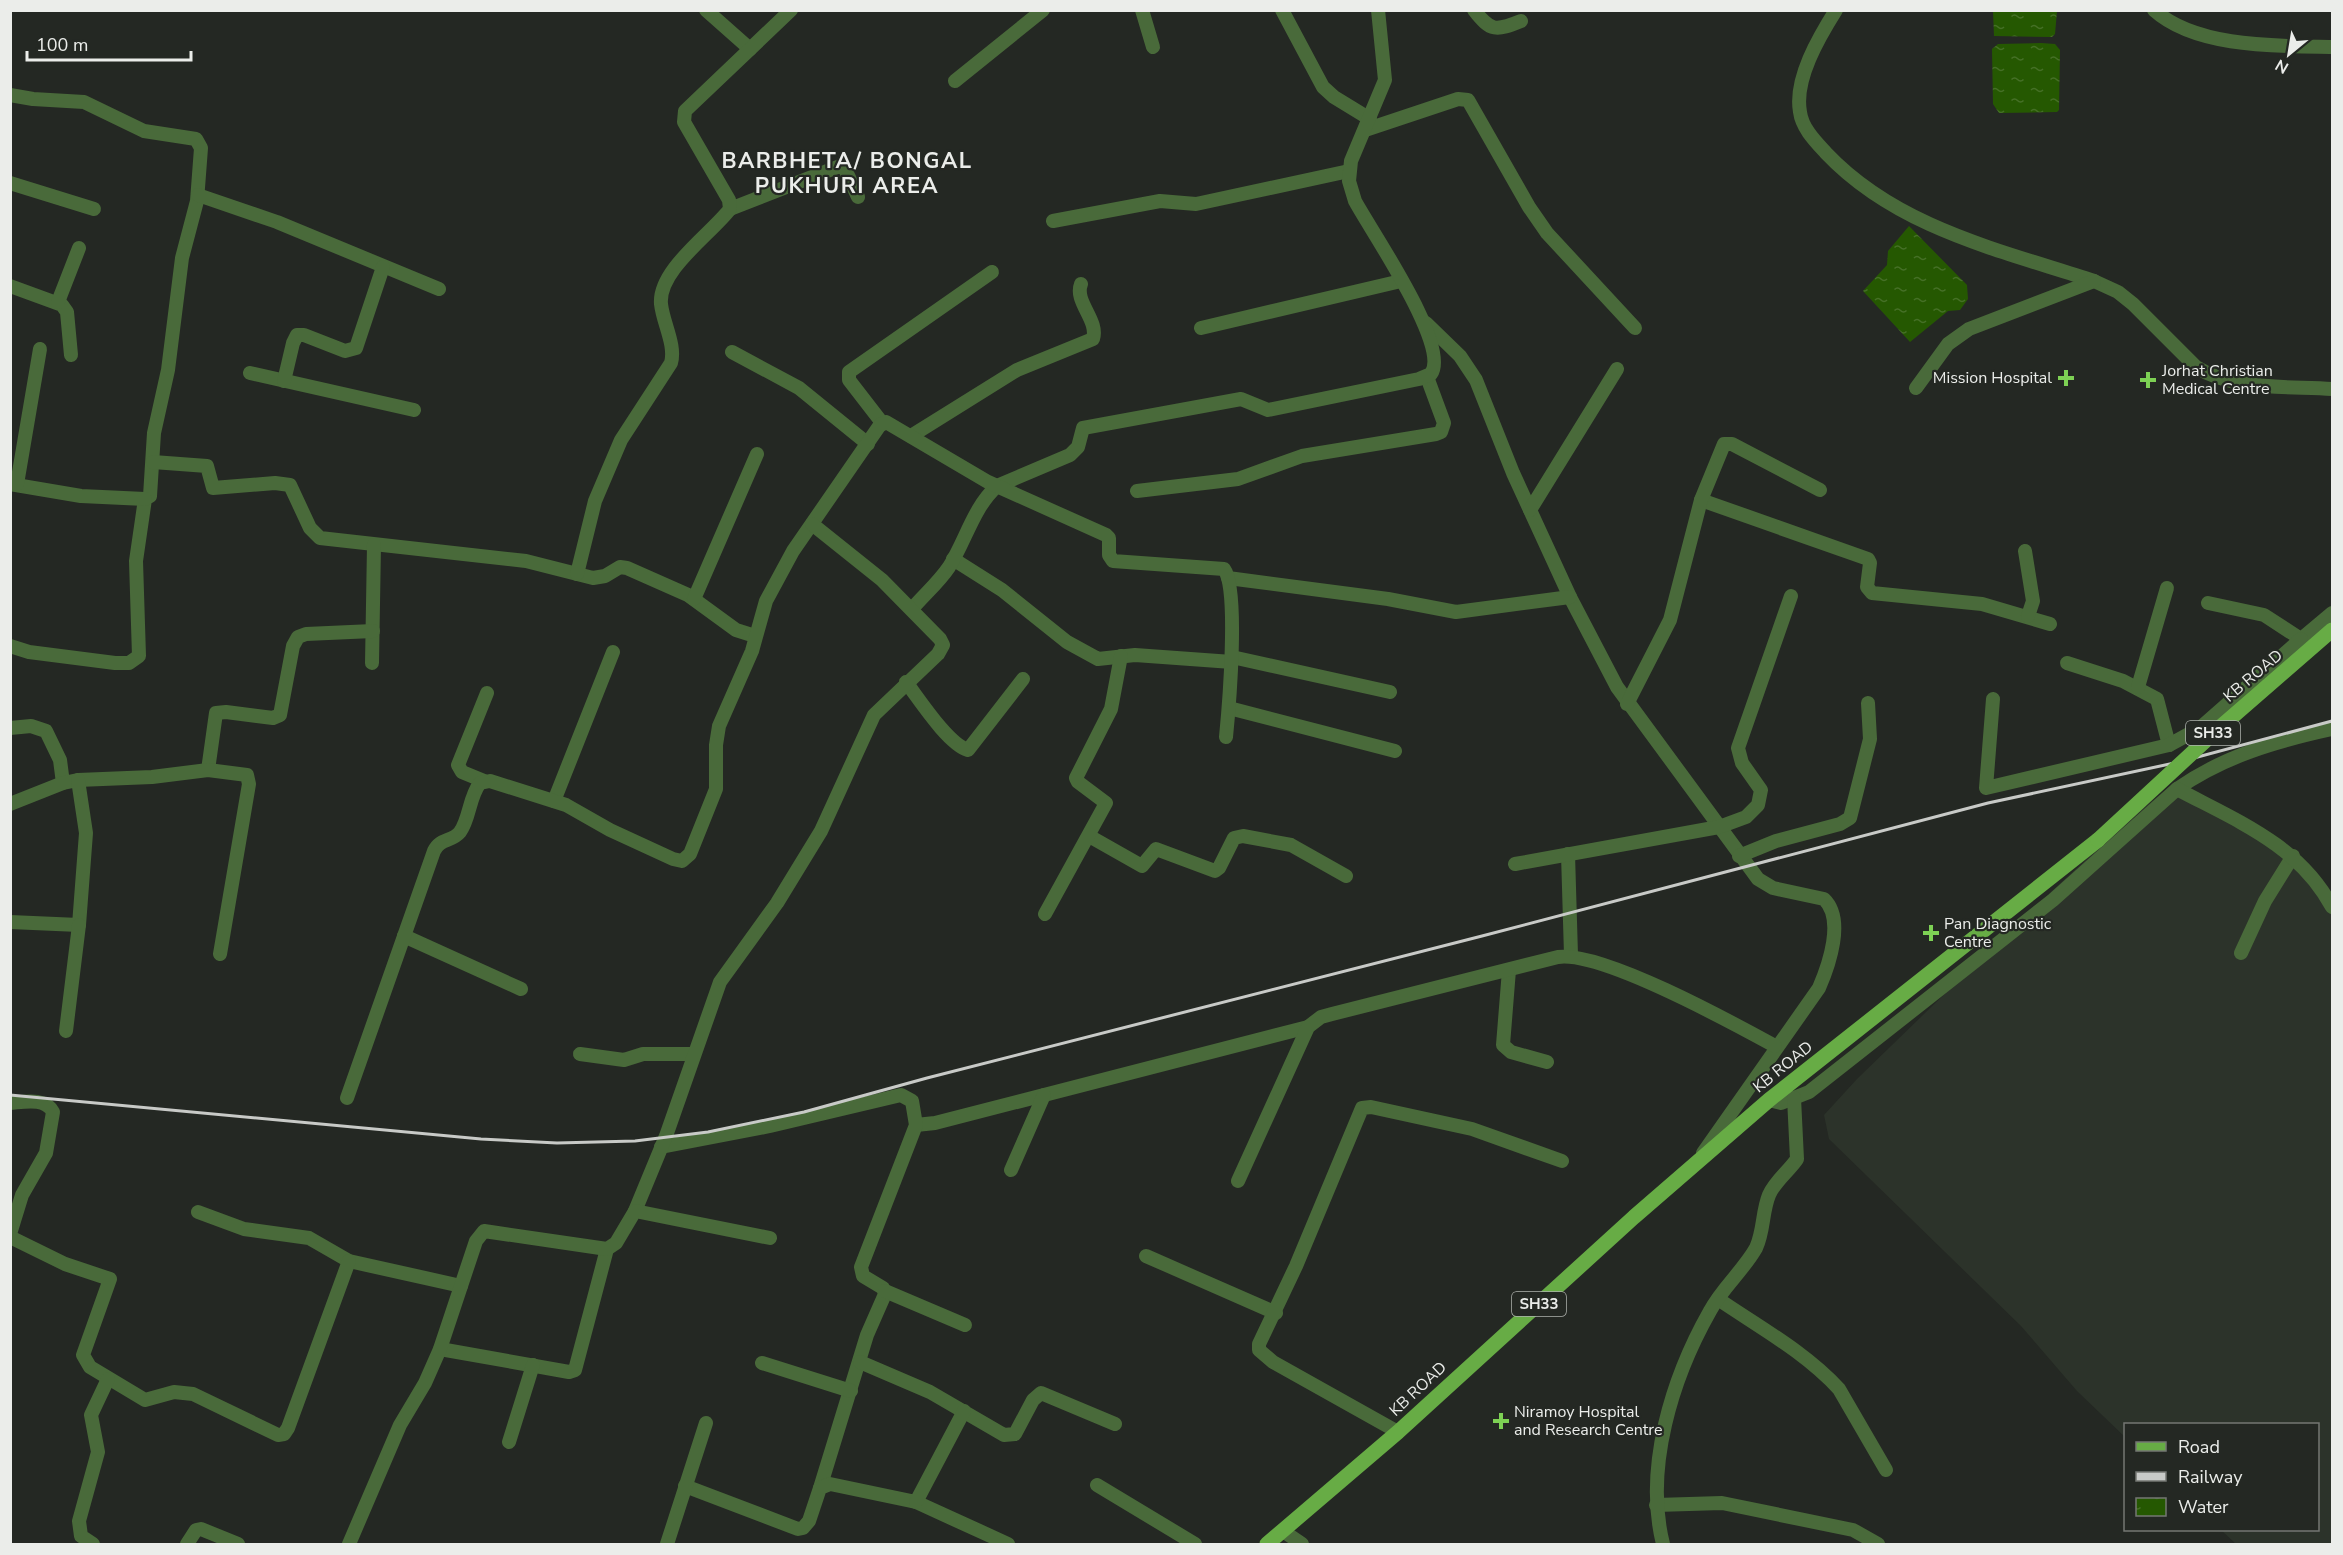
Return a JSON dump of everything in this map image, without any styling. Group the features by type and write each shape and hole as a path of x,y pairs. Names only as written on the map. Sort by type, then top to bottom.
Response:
{"main road":[{"name":"KB ROAD","path":"1267,1545 1398,1432 1769,1100 2098,840 2217,730 2332,630"}],"street":[{"path":"706,10 750,49"},
{"path":"730,209 729,200 684,122 684,116 689,106 790,10"},
{"path":"955,81 1043,10"},
{"path":"1142,10 1153,47"},
{"path":"1282,10 1323,87 1367,124"},
{"path":"1474,10 1483,22 1493,28 1503,28 1521,21"},
{"path":"1836,10 1806,69 1798,97 1804,125 1833,160 1877,197 1911,216 1960,237 2094,281 2118,292 2196,367 2210,376 2245,383 2332,389"},
{"path":"2154,10 2174,27 2209,38 2332,47"},
{"path":"912,609 953,559 974,516 997,486 1070,455 1078,447 1083,428 1241,399 1268,410 1427,378 1435,368 1436,360 1426,323 1355,201 1349,171 1351,161 1385,80 1378,14"},
{"path":"10,95 33,99 84,102 144,131 196,139 201,148 198,195 182,258 168,370 154,433 152,492 145,499 136,561 141,651 135,661 115,663 29,652 10,646"},
{"path":"1367,124 1458,99 1468,100 1543,227 1635,328"},
{"path":"577,574 596,501 621,440 671,363 673,354 661,303 666,284 679,264 730,209 840,166 845,169 858,197"},
{"path":"1053,221 1160,201 1196,204 1349,171"},
{"path":"10,183 94,209"},
{"path":"198,195 277,222 439,289"},
{"path":"58,302 79,248"},
{"path":"284,381 297,335 304,335 345,351 356,348 383,267"},
{"path":"992,272 849,372 849,380 884,424 893,425 997,486 1106,535 1109,538 1109,555 1113,561 1219,567 1227,572 1232,659 1226,737"},
{"path":"1201,328 1401,280"},
{"path":"1916,388 1948,344 1969,329 2094,281"},
{"path":"911,436 1017,370 1093,339 1094,330 1080,295 1081,284"},
{"path":"10,286 58,302 67,312 71,355"},
{"path":"1426,323 1460,356 1476,380 1513,473 1570,597 1627,704 1758,879 1782,891 1813,895 1824,899 1833,912 1834,925 1828,962 1819,988 1775,1046 1695,1165"},
{"path":"40,349 14,484 81,495 145,499"},
{"path":"732,352 799,388 868,444"},
{"path":"1530,510 1617,369"},
{"path":"250,374 414,410"},
{"path":"1137,491 1248,477 1302,456 1436,434 1441,432 1444,423 1427,378"},
{"path":"488,693 458,765 462,772 484,781 554,801 673,859 682,861 687,858 716,789 717,736 752,651 760,616 779,576 812,524 884,424"},
{"path":"1627,704 1670,620 1701,500 1721,448 1728,442 1820,490"},
{"path":"694,599 757,454"},
{"path":"153,462 207,466 211,486 216,488 275,483 290,485 314,534 320,538 526,561 599,578 620,567 627,568 694,599 735,630 755,636"},
{"path":"1701,500 1868,559 1870,563 1867,587 1872,593 1982,604 2050,624"},
{"path":"349,1545 400,1425 422,1389 440,1348 476,1241 484,1232 607,1249 616,1243 635,1211 661,1148 720,982 777,903 820,831 874,715 906,682 938,654 943,645 912,609 874,573 812,524"},
{"path":"372,663 374,545"},
{"path":"2025,551 2033,601 2028,616"},
{"path":"953,559 995,585 1067,642 1090,656 1107,661 1121,656 1232,659 1390,692"},
{"path":"1228,578 1388,599 1456,612 1570,597"},
{"path":"2138,687 2167,588"},
{"path":"1515,864 1719,827 1746,817 1754,811 1762,798 1761,790 1742,763 1738,748 1791,596"},
{"path":"2208,603 2264,615 2301,639"},
{"path":"1993,699 1986,788 2169,745 2200,728 2332,613"},
{"path":"208,770 216,713 226,712 273,718 280,715 293,646 298,637 306,634 373,631"},
{"path":"554,801 613,652"},
{"path":"1045,914 1106,803 1078,782 1077,774 1111,709 1121,656"},
{"path":"2067,663 2138,687 2159,703 2163,730 2169,745"},
{"path":"906,682 945,731 961,747 968,750 1023,678"},
{"path":"1739,856 1776,841 1840,824 1850,818 1870,739 1868,704"},
{"path":"1229,708 1395,751"},
{"path":"10,728 31,726 46,731 60,760 63,783"},
{"path":"1769,1100 1781,1103 1809,1092 2053,900 2177,789 2205,770 2230,758 2332,729"},
{"path":"10,804 63,783 78,780 158,776 208,770 243,773 249,778 220,954"},
{"path":"66,1031 79,925 86,833 78,780"},
{"path":"347,1098 436,846 459,832 477,787 484,781"},
{"path":"2177,789 2261,833 2293,856 2318,884 2332,907"},
{"path":"1089,836 1142,866 1156,849 1215,871 1220,868 1234,838 1243,836 1291,845 1346,876"},
{"path":"1568,854 1571,955"},
{"path":"2241,953 2265,901 2293,856"},
{"path":"10,922 79,925"},
{"path":"404,936 520,989"},
{"path":"916,1125 1044,1095 1308,1026 1321,1017 1332,1014 1571,955 1596,962 1679,997 1734,1023 1775,1046"},
{"path":"1509,970 1503,1045 1510,1052 1546,1062"},
{"path":"1238,1181 1308,1026"},
{"path":"580,1054 624,1060 643,1054 694,1054"},
{"path":"661,1148 770,1126 901,1095 912,1101 916,1125 861,1267 863,1276 885,1291 965,1326"},
{"path":"1011,1170 1044,1095"},
{"path":"1663,1545 1656,1505 1660,1447 1667,1414 1691,1351 1718,1299 1755,1249 1763,1229 1769,1194 1797,1159 1794,1098"},
{"path":"10,1103 40,1102 50,1107 52,1112 46,1153 22,1196 10,1235 65,1264 110,1279 83,1355 85,1363 145,1400 174,1392 193,1394 262,1429 278,1435 284,1434 349,1261"},
{"path":"1398,1432 1264,1356 1259,1344 1276,1313 1362,1108 1371,1107 1472,1128 1562,1161"},
{"path":"635,1211 770,1238"},
{"path":"198,1212 244,1229 309,1238 349,1261 461,1286"},
{"path":"440,1348 569,1372 576,1370 607,1249"},
{"path":"1146,1256 1276,1313"},
{"path":"685,1486 798,1529 803,1528 809,1521 867,1335 885,1291"},
{"path":"1718,1299 1809,1361 1829,1378 1839,1389 1886,1470"},
{"path":"860,1362 912,1383 1010,1436 1015,1434 1036,1395 1041,1394 1115,1424"},
{"path":"762,1364 851,1391"},
{"path":"509,1442 533,1365"},
{"path":"93,1545 81,1536 79,1521 98,1452 91,1415 108,1379"},
{"path":"916,1502 964,1411"},
{"path":"667,1545 706,1423"},
{"path":"820,1488 830,1484 916,1502 1008,1545"},
{"path":"1097,1485 1195,1545"},
{"path":"1656,1505 1722,1503 1853,1530 1878,1545"},
{"path":"187,1545 196,1530 201,1529 238,1545"},
{"path":"1282,1531 1302,1545"}],"shaded area":[{"path":"2165,791 2201,806 2280,852 2319,895 2332,915 2332,1544 2236,1544 2222,1531 2319,1531 2319,1423 2124,1423 2124,1436 2077,1391 2021,1326 1829,1139 1824,1115 1857,1079 2024,917 2135,814"}],"water":[{"path":"1993,11 2057,11 2055,34 2052,37 1994,36"},
{"path":"1998,44 2055,44 2060,50 2059,110 2057,112 1999,113 1993,104 1992,49"},
{"path":"1909,226 1967,285 1968,299 1960,310 1948,311 1910,342 1863,291 1887,265 1888,251"}],"railway":[{"path":"10,1095 481,1139 557,1143 635,1141 708,1132 804,1112 927,1078 1988,803 2179,762 2332,721"}],"place":[{"name":"Mission Hospital","path":"2066,378"},
{"name":"Jorhat Christian Medical Centre","path":"2148,380"},
{"name":"Pan Diagnostic Centre","path":"1931,933"},
{"name":"Niramoy Hospital and Research Centre","path":"1501,1421"}],"district":[{"name":"BARBHETA/ BONGAL PUKHURI AREA","path":"847,174"}]}
